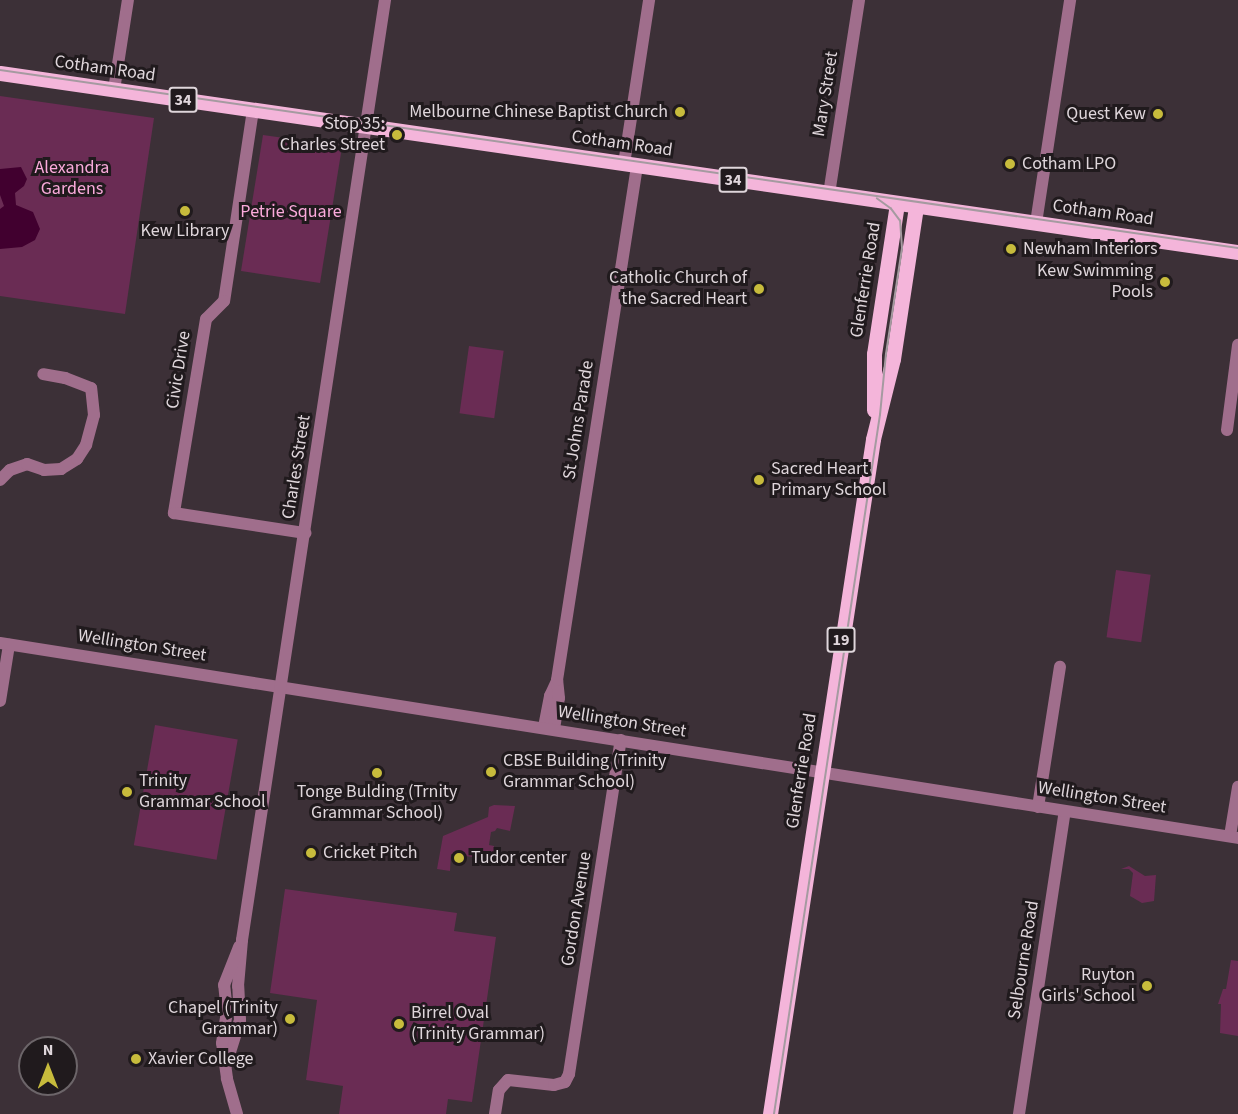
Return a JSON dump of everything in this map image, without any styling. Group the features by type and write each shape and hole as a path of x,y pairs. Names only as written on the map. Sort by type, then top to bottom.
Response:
{"main road":[{"name":"Cotham Road","path":"0,73 1238,252"},
{"name":"Glenferrie Road","path":"873,434 874,354 897,204"},
{"name":"Glenferrie Road","path":"770,1114 873,434 893,359 916,207"}],"street":[{"path":"114,90 128,0"},
{"name":"Charles Street","path":"237,1114 226,1065 241,1011 238,986 242,940 385,0"},
{"name":"St Johns Parade","path":"549,728 550,696 557,680 630,165 649,0"},
{"name":"Mary Street","path":"829,194 859,0"},
{"path":"1036,223 1070,0"},
{"name":"Civic Drive","path":"253,110 224,301 206,319 174,513 305,533"},
{"path":"1227,430 1238,345"},
{"path":"0,480 10,470 27,464 44,470 61,470 77,459 86,445 94,416 91,388 64,378 42,374"},
{"path":"0,701 5,644"},
{"name":"Wellington Street","path":"5,644 1234,837"},
{"path":"1038,807 1060,667"},
{"name":"Gordon Avenue","path":"495,1114 499,1090 508,1080 554,1085 565,1082 569,1074 621,740"},
{"path":"1234,837 1238,787"},
{"name":"Selbourne Road","path":"1018,1114 1065,811"}],"green space":[{"name":"Alexandra Gardens","path":"0,96 154,118 125,314 0,296"},
{"name":"Petrie Square","path":"263,135 334,145 341,153 320,283 241,271"},
{"path":"469,346 504,351 494,418 460,413"},
{"path":"1116,570 1151,575 1141,642 1107,637"},
{"path":"155,725 238,740 217,860 134,845"},
{"path":"494,805 515,806 510,831 497,828 491,832 489,845 494,846 494,853 482,851 480,858 451,854 450,871 437,869 443,836 488,817 489,807"},
{"path":"1129,866 1145,876 1156,875 1154,901 1142,903 1130,896 1133,873 1129,869 1121,869"},
{"name":"Birrel Oval (Trinity Grammar)","path":"285,889 457,913 454,931 496,937 472,1102 448,1099 446,1114 339,1114 343,1086 306,1080 317,1000 270,993"},
{"path":"1231,960 1238,961 1238,1036 1220,1033 1221,1004 1218,1004 1223,989 1226,989"}],"shaded area":[{"path":"21,167 27,179 24,186 15,193 16,205 33,212 40,229 35,240 22,247 0,249 0,209 4,206 0,195 0,169"}],"tram line":[{"path":"0,70 1238,248"},
{"path":"774,1114 880,415 886,354 902,248 900,221 891,209 877,199"}],"place":[{"name":"Melbourne Chinese Baptist Church","path":"680,112"},
{"name":"Quest Kew","path":"1158,114"},
{"name":"Stop 35: Charles Street","path":"397,135"},
{"name":"Cotham LPO","path":"1010,164"},
{"name":"Kew Library","path":"185,211"},
{"name":"Newham Interiors","path":"1011,249"},
{"name":"Kew Swimming Pools","path":"1165,282"},
{"name":"Catholic Church of the Sacred Heart","path":"759,289"},
{"name":"Sacred Heart Primary School","path":"759,480"},
{"name":"CBSE Building (Trinity Grammar School)","path":"491,772"},
{"name":"Tonge Bulding (Trnity Grammar School)","path":"377,773"},
{"name":"Trinity Grammar School","path":"127,792"},
{"name":"Cricket Pitch","path":"311,853"},
{"name":"Tudor center","path":"459,858"},
{"name":"Ruyton Girls' School","path":"1147,986"},
{"name":"Chapel (Trinity Grammar)","path":"290,1019"},
{"name":"Birrel Oval (Trinity Grammar)","path":"399,1024"},
{"name":"Xavier College","path":"136,1059"}]}
